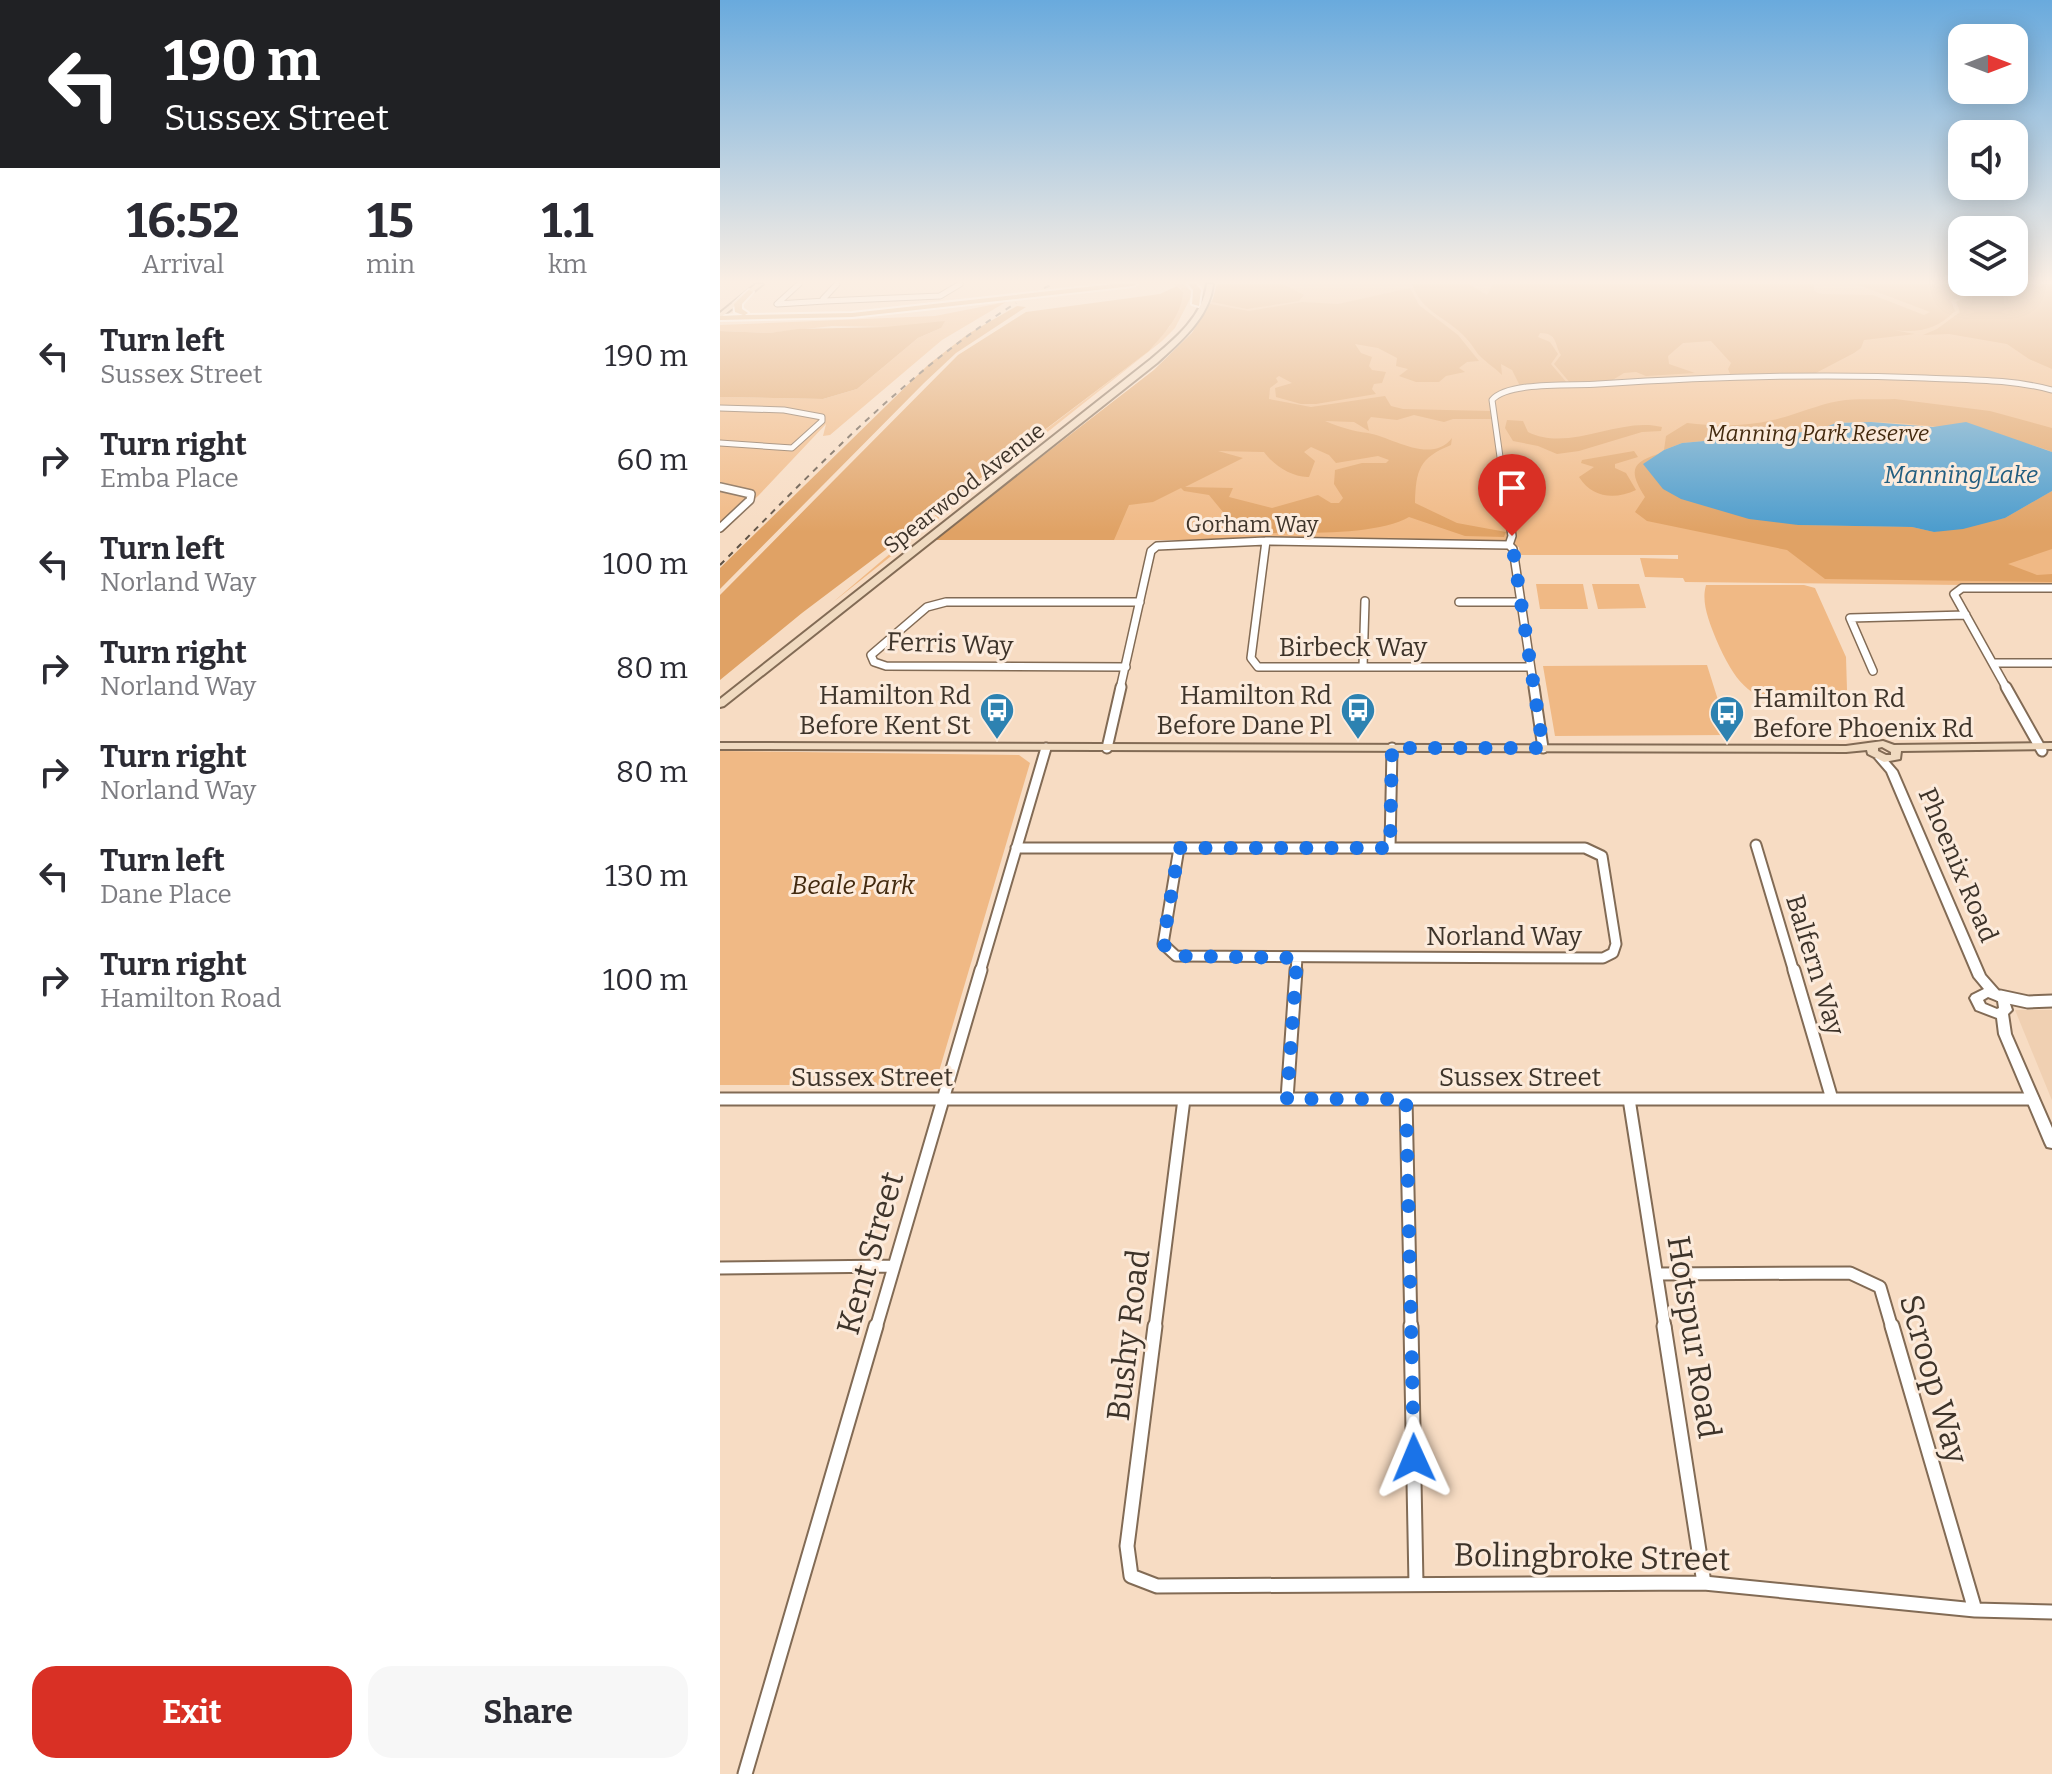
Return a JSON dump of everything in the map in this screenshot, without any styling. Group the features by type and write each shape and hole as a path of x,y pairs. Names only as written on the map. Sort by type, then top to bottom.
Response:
{"main road":[{"name":"Spearwood Avenue","path":"720,694 1138,367"},
{"name":"Spearwood Avenue","path":"720,704 1147,367"},
{"path":"720,746 1846,749 1877,754 1883,744 1895,754 2047,748"}],"street":[{"path":"1543,748 1513,549 1509,545 1512,536 1492,400 1504,392 1645,379 1859,375 2024,384 2052,390"},
{"path":"720,408 780,410 822,417 822,421 792,448 720,443"},
{"path":"720,487 751,494 750,500 720,528"},
{"name":"Gorham Way","path":"1107,748 1151,551 1157,546 1166,543 1266,541 1509,545"},
{"name":"Birbeck Way","path":"1266,541 1251,658 1258,667 1529,667"},
{"path":"2047,748 1954,594 1962,588 2052,588"},
{"path":"1363,667 1365,601"},
{"name":"Ferris Way","path":"1126,667 886,666 874,662 871,655 927,607 946,602 1140,602"},
{"path":"1459,602 1520,602"},
{"path":"1873,671 1850,618 1966,615"},
{"path":"1994,663 2052,663"},
{"name":"Kent Street","path":"745,1774 1046,748"},
{"path":"1390,848 1392,748"},
{"name":"Phoenix Road","path":"1877,754 1892,771 1980,977 2006,1002 2004,1011"},
{"name":"Phoenix Road","path":"1892,771 1895,754"},
{"name":"Balfern Way","path":"1756,845 1832,1099"},
{"name":"Norland Way","path":"1016,848 1179,848 1585,848 1602,856 1616,944 1613,953 1603,958 1176,956 1163,944 1179,848"},
{"path":"1287,1099 1297,958"},
{"name":"Phoenix Road","path":"1978,995 1980,977"},
{"path":"2052,1001 2028,1002 1987,992 1978,995 1977,1003 2005,1034 2052,1143"},
{"path":"1987,1011 2004,1011 2028,1002"},
{"path":"2004,1011 2005,1034"},
{"name":"Sussex Street","path":"720,1099 2033,1099"},
{"name":"Bushy Road","path":"1131,1576 1129,1534 1184,1099"},
{"path":"1406,1099 1416,1584"},
{"name":"Hotspur Road","path":"1629,1099 1704,1583"},
{"path":"720,1268 894,1266"},
{"name":"Scroop Way","path":"1658,1274 1850,1273 1880,1287 1975,1610"},
{"name":"Bolingbroke Street","path":"1131,1576 1157,1586 1704,1583 1975,1610 2052,1612"}],"shaded area":[{"path":"720,367 884,367 857,389 823,399 720,397"},
{"path":"926,367 941,367 720,589 720,568"},
{"path":"946,367 1128,367 802,613 720,680 720,595"},
{"path":"1157,367 1370,367 1386,372 1382,383 1374,384 1372,389 1376,394 1301,404 1276,397 1275,388 1292,383 1279,376 1276,378 1278,382 1270,388 1269,399 1311,407 1385,396 1391,406 1403,409 1490,411 1491,419 1453,419 1444,422 1414,415 1397,420 1371,417 1367,422 1369,431 1354,422 1325,421 1423,449 1443,446 1452,438 1451,445 1432,455 1421,466 1415,503 1457,523 1506,532 1504,537 1465,536 1409,517 1393,524 1351,531 1237,533 1209,495 1181,488 1153,502 1129,505 1114,540 934,540","holes":["1311,447 1329,455 1336,463 1378,456 1389,460 1386,463 1362,463 1335,470 1334,484 1343,498 1339,503 1331,503 1318,495 1272,508 1229,497 1233,488 1185,487 1243,458 1218,451 1264,452 1284,470 1309,477 1315,461 1304,452"]},
{"path":"1399,367 1461,367 1465,372 1446,376 1439,382 1416,382 1399,376 1408,369"},
{"path":"1506,367 1553,367 1568,384 1520,386 1512,370"},
{"path":"1556,367 1677,367 1695,373 1646,376 1636,372 1624,373 1611,381 1571,384"},
{"path":"1729,367 1828,367 1812,375 1731,376"},
{"path":"1895,399 1990,411 2052,428 2052,452 1977,433 1862,422 1836,424 1811,431 1682,443 1664,450 1666,436 1687,423 1751,424 1839,401"},
{"path":"1507,420 1523,421 1528,432 1561,439 1629,426 1662,427 1661,431 1642,432 1579,451 1557,454 1513,441 1505,428"},
{"path":"1634,451 1638,457 1615,464 1615,468 1626,473 1636,490 1620,495 1604,495 1590,489 1579,477 1594,467 1581,463 1582,460"},
{"path":"1658,454 1644,464 1798,525 1912,527 1934,532 2005,518 2052,491 2052,549 2008,564 2037,575 2052,574 2052,582 1825,579 1787,550 1647,521 1635,512 1645,497 1635,470 1642,461"},
{"path":"2015,1010 2052,1010 2052,1100 2051,1098"}],"green space":[{"path":"884,367 910,367 830,435 823,436 826,424 720,531 720,397 823,399 857,389"},
{"path":"1128,367 1130,367 832,603 952,501"},
{"name":"Manning Park Reserve","path":"1157,367 2052,367 2052,586 1685,582 1683,578 1645,577 1640,558 1678,559 1678,555 1520,555 1519,547 1496,540 934,540"},
{"path":"1536,584 1583,584 1588,609 1540,609"},
{"path":"1592,584 1639,584 1646,608 1598,609"},
{"path":"1706,585 1804,585 1815,588 1846,657 1847,690 1827,707 1786,704 1757,695 1746,687 1726,660 1713,632 1705,605"},
{"path":"1707,665 1729,735 1555,736 1543,666"},
{"name":"Beale Park","path":"720,751 1019,755 1030,763 935,1085 720,1085"}],"water":[{"name":"Manning Lake","path":"1871,422 1933,427 1966,422 2052,452 2052,491 2005,518 1963,529 1934,532 1912,527 1798,525 1749,519 1681,499 1663,489 1643,464 1682,443 1815,431 1836,423"}],"railway":[{"path":"720,565 861,425 928,367"}],"place":[{"name":"Hamilton Rd Before Kent St","path":"997,741"},
{"name":"Hamilton Rd Before Dane Pl","path":"1358,741"},
{"name":"Hamilton Rd Before Phoenix Rd","path":"1727,744"}],"route":[{"path":"1414,1458 1406,1099 1287,1099 1297,958 1176,956 1163,944 1179,848 1390,848 1392,748 1543,748 1513,549 1509,545 1512,536"}]}
